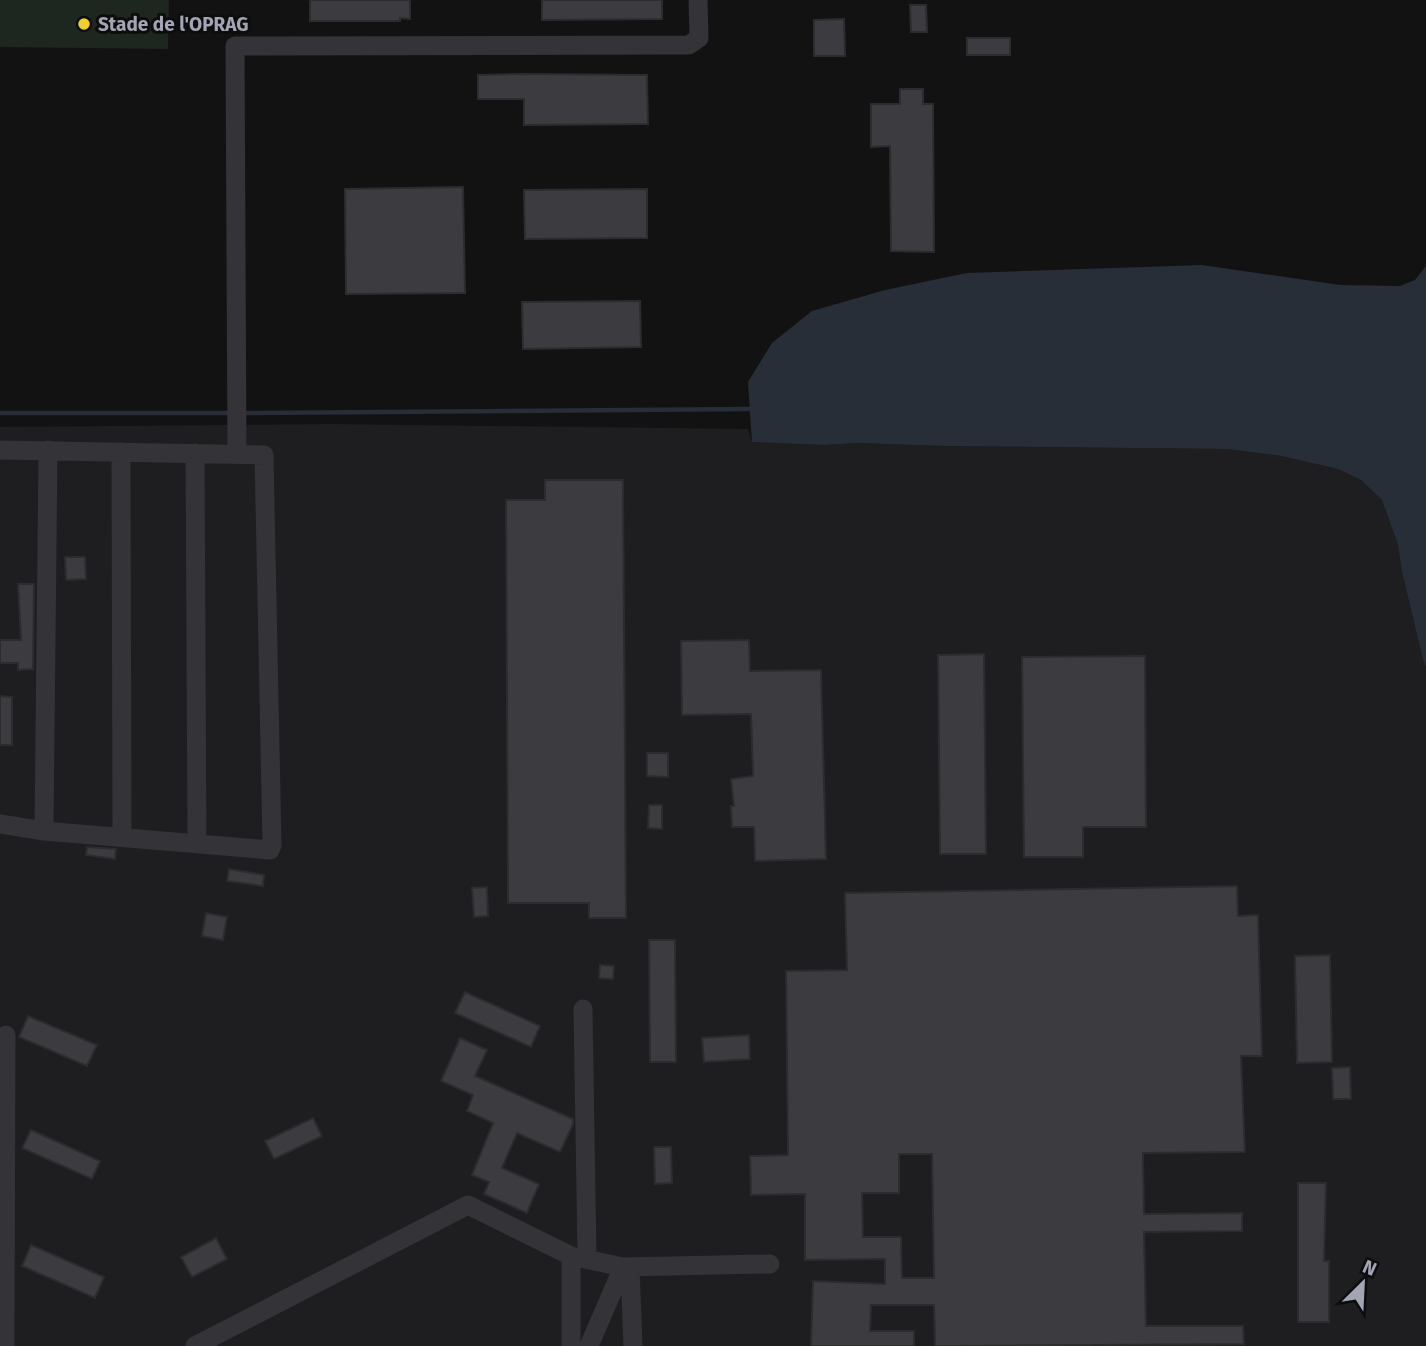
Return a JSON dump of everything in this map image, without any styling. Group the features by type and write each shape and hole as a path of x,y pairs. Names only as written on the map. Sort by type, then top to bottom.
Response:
{"street":[{"path":"236,448 234,46 690,45 699,38 698,0"},
{"path":"0,450 195,453 236,448 264,455 272,845 270,850 44,831 0,824"},
{"path":"44,831 48,450"},
{"path":"121,452 122,836"},
{"path":"195,453 197,844"},
{"path":"571,1346 579,1257 583,1009"},
{"path":"5,1346 2,1252 6,1035"},
{"path":"195,1346 468,1205 579,1257 626,1267 770,1264"},
{"path":"589,1346 626,1267"},
{"path":"626,1267 633,1346"}],"shaded area":[{"name":"Stade de l'OPRAG","path":"0,0 169,0 168,49 0,47"},
{"path":"1202,265 1340,285 1400,286 1415,280 1426,266 1426,666 1402,572 1398,545 1382,500 1361,480 1338,469 1281,456 1227,449 752,442 748,382 772,343 812,311 885,290 967,273"},
{"path":"332,424 748,429 752,442 826,445 855,443 1227,449 1281,456 1338,469 1361,480 1382,500 1398,545 1402,572 1426,666 1426,1346 0,1346 0,427"}],"building":[{"path":"310,0 410,0 410,19 310,21"},
{"path":"542,0 662,0 662,19 542,20"},
{"path":"910,5 926,5 927,32 911,32"},
{"path":"844,19 845,56 814,56 814,20"},
{"path":"967,38 1010,38 1010,55 967,55"},
{"path":"478,75 647,75 648,124 524,125 524,99 478,99"},
{"path":"900,89 923,89 923,104 933,104 934,252 891,251 890,146 871,147 871,104 900,104"},
{"path":"463,187 465,293 346,294 345,189"},
{"path":"647,189 647,238 525,239 524,190"},
{"path":"640,301 641,347 523,349 522,302"},
{"path":"545,480 623,480 626,918 589,918 589,903 508,903 506,500 545,500"},
{"path":"65,557 85,557 86,579 66,580"},
{"path":"18,584 34,584 33,669 18,670 18,663 0,663 0,640 21,640"},
{"path":"749,640 750,671 821,670 826,859 755,861 754,827 732,827 731,806 734,806 731,779 753,776 751,714 682,715 681,641"},
{"path":"984,654 986,854 940,854 938,655"},
{"path":"1145,656 1146,827 1083,827 1083,857 1024,857 1022,657"},
{"path":"0,696 12,697 12,745 0,745"},
{"path":"647,753 668,753 668,777 647,776"},
{"path":"649,805 662,805 662,829 648,828"},
{"path":"87,847 116,849 115,859 86,855"},
{"path":"229,869 264,875 263,886 227,881"},
{"path":"1237,886 1238,916 1258,915 1262,1056 1241,1056 1245,1152 1143,1153 1144,1214 1242,1213 1242,1231 1144,1232 1146,1326 1243,1326 1244,1344 935,1346 934,1305 871,1305 870,1331 914,1331 914,1346 811,1346 813,1281 885,1284 885,1259 805,1260 805,1194 751,1195 750,1156 788,1155 786,971 847,970 845,893","holes":["899,1154 932,1154 934,1278 902,1278 901,1237 863,1237 862,1193 899,1193"]},
{"path":"487,887 488,916 474,917 472,888"},
{"path":"206,913 227,917 223,940 202,936"},
{"path":"649,940 675,940 676,1062 650,1062"},
{"path":"1330,955 1332,1062 1297,1063 1295,956"},
{"path":"600,965 614,966 613,979 599,978"},
{"path":"465,992 540,1026 531,1047 455,1013"},
{"path":"28,1016 97,1045 87,1066 19,1037"},
{"path":"749,1035 750,1059 704,1062 702,1038"},
{"path":"460,1038 487,1050 475,1076 573,1119 560,1152 517,1133 502,1168 539,1184 527,1213 484,1194 489,1182 472,1175 493,1123 467,1111 473,1095 441,1081"},
{"path":"1350,1067 1351,1099 1333,1099 1332,1068"},
{"path":"313,1118 322,1136 274,1159 265,1141"},
{"path":"31,1130 100,1161 92,1179 22,1148"},
{"path":"654,1147 671,1147 672,1183 655,1184"},
{"path":"1298,1183 1326,1183 1324,1261 1329,1261 1329,1322 1298,1322"},
{"path":"216,1238 227,1259 192,1277 181,1257"},
{"path":"31,1245 104,1277 95,1298 22,1266"}],"waterway":[{"path":"242,413 750,409"},
{"path":"0,413 230,413"}],"place":[{"name":"Stade de l'OPRAG","path":"84,24"}]}
